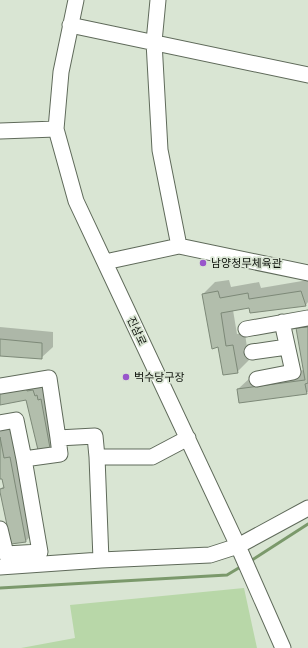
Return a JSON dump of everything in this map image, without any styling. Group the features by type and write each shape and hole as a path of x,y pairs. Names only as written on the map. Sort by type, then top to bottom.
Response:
{"street":[{"name":"진삼로","path":"76,0 61,72 56,128 76,201 188,438 283,648"},
{"path":"158,0 154,42 160,150 179,246"},
{"path":"70,25 308,75"},
{"path":"0,130 56,128"},
{"path":"105,262 179,246 308,272"},
{"path":"246,329 308,318"},
{"path":"257,379 293,372 282,322"},
{"path":"252,352 287,347"},
{"path":"0,386 49,378 60,454 24,459"},
{"path":"0,423 16,420 40,552 6,554 0,529"},
{"path":"58,438 95,436 101,560"},
{"path":"96,457 152,457 188,438"},
{"path":"0,567 101,560 210,555 238,546 308,508"}],"green space":[{"path":"244,588 257,648 21,648 75,638 70,605"}],"building":[{"path":"218,291 220,298 248,293 249,299 301,291 306,306 250,313 249,308 221,313 226,346 233,345 238,373 223,375 218,347 212,349 202,294"},
{"path":"308,327 308,383 305,384 307,394 239,403 237,389 305,380 296,328"},
{"path":"0,339 42,343 42,359 0,356"},
{"path":"26,387 27,391 33,390 35,396 37,395 38,400 41,399 50,448 38,450 26,400 0,405 0,392"},
{"path":"0,437 4,458 10,457 26,542 11,544 0,492 0,489 4,488 2,479 0,479"}],"waterway":[{"path":"249,562 308,524"},
{"path":"0,588 227,575 242,566"}],"place":[{"name":"남양청무체육관","path":"203,263"},
{"name":"벅수당구장","path":"126,377"}]}
